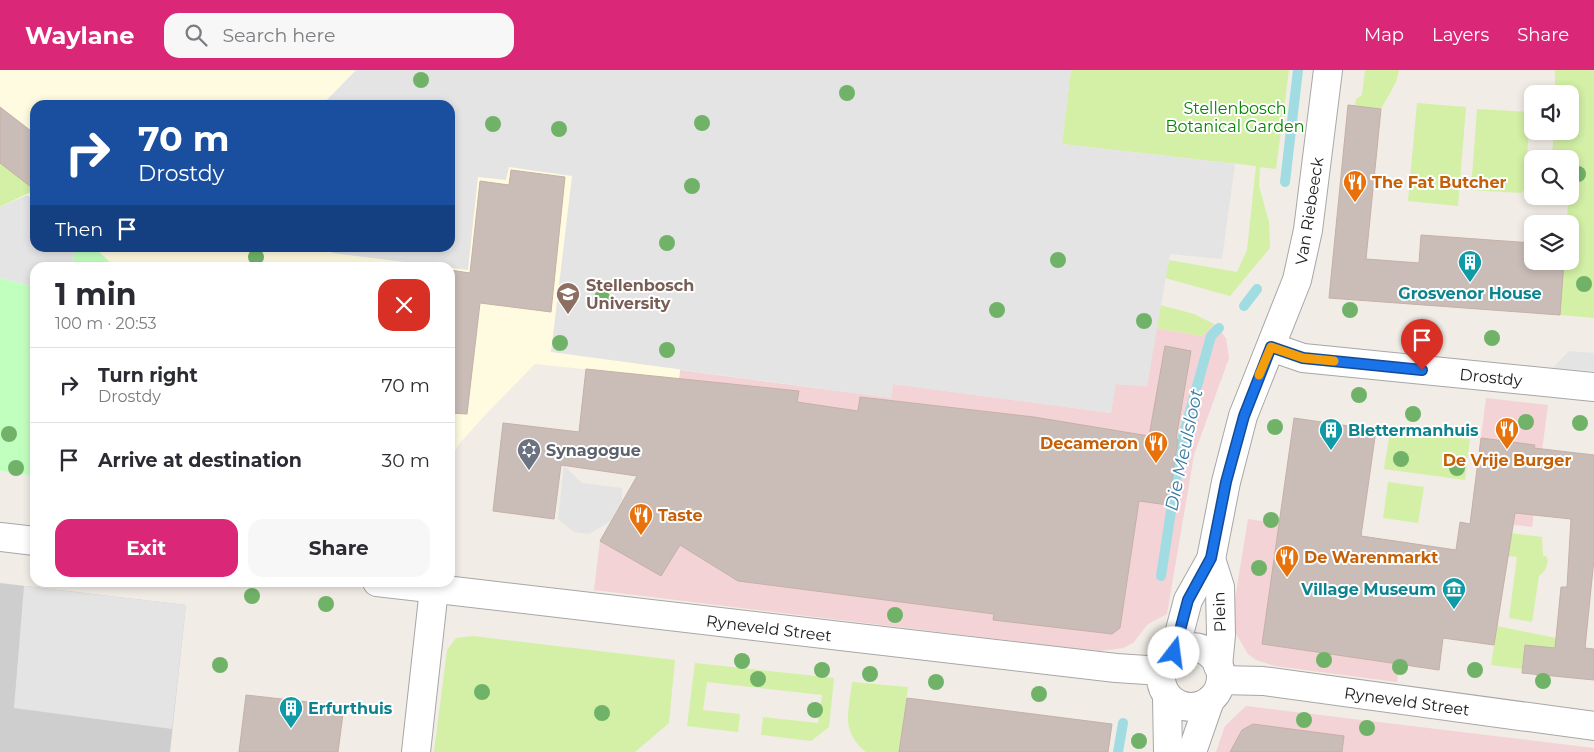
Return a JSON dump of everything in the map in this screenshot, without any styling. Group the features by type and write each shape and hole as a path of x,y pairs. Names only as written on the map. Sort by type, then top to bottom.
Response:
{"street":[{"name":"Van Riebeeck","path":"1271,347 1297,280 1303,255 1328,70"},
{"name":"Drostdy","path":"1271,347 1303,358 1594,387"},
{"name":"Plein","path":"1168,752 1168,673 1188,600 1211,558 1226,482 1244,416 1271,347"},
{"path":"0,537 30,540"},
{"name":"Plein","path":"1192,752 1216,682 1221,635 1220,587 1211,558"},
{"name":"Ryneveld Street","path":"418,587 1168,673"},
{"path":"416,752 434,589"},
{"path":"1182,649 1199,649 1207,652 1216,682 1193,707 1174,702 1168,673 1182,649"},
{"name":"Ryneveld Street","path":"1216,682 1263,681 1594,726"}],"shaded area":[{"name":"Stellenbosch University","path":"0,70 718,70 679,379 535,364 487,413 455,451 455,262 30,262 30,475 0,471"},
{"path":"356,70 1071,70 1062,144 1235,164 1222,259 1170,254 1147,386 1116,384 1111,413 893,384 891,398 551,352 572,176 509,167 506,180 478,177 468,270 455,268 455,262 404,262 332,253 455,252 455,100 327,100"},
{"path":"27,195 30,197 30,252 75,252 72,262 30,262 30,286 0,278 0,207"},
{"path":"1214,324 1226,338 1229,358 1194,455 1167,614 1148,624 1133,643 1123,648 1100,651 1079,649 594,590 600,541 637,476 575,467 586,369 679,379 680,370 891,398 893,384 1111,413 1115,384 1147,386 1156,328 1202,336"},
{"path":"1569,351 1594,353 1594,371 1553,368"},
{"path":"1486,398 1548,405 1532,527 1492,522 1472,508"},
{"path":"564,466 582,483 622,488 622,500 610,521 589,534 574,532 558,519"},
{"path":"1248,519 1417,544 1397,682 1275,666 1256,660 1248,654 1235,632 1234,616"},
{"path":"0,583 186,605 170,752 0,752"},
{"path":"24,586 186,605 172,729 14,708"},
{"path":"1246,706 1594,748 1594,752 1216,752 1225,726"}],"green space":[{"name":"Stellenbosch Botanical Garden","path":"1071,70 1289,70 1276,169 1260,167 1259,186 1269,222 1270,248 1230,296 1165,278 1169,260 1237,272 1247,250 1256,166 1062,144"},
{"path":"1365,70 1399,70 1396,82 1381,109 1355,106 1356,99 1362,95"},
{"path":"1555,70 1594,70 1594,318 1560,315 1563,270 1579,270 1579,215 1567,215 1568,205 1579,205 1579,150 1552,150 1553,140 1579,140 1579,85 1555,85"},
{"path":"1417,103 1466,107 1458,206 1408,201"},
{"path":"1477,109 1524,112 1524,140 1528,140 1528,150 1524,150 1524,190 1521,193 1471,190"},
{"path":"0,163 30,186 30,192 0,207"},
{"path":"75,252 99,252 110,262 72,262"},
{"path":"0,278 30,286 30,475 0,471"},
{"path":"1160,305 1194,314 1214,324 1202,336 1156,328"},
{"path":"1390,431 1470,439 1465,480 1384,469"},
{"path":"1388,482 1424,487 1418,523 1383,518"},
{"path":"1478,529 1542,537 1543,556 1546,556 1548,561 1545,570 1539,576 1532,622 1509,618 1517,557 1476,553"},
{"path":"1497,626 1556,638 1555,648 1525,645 1522,669 1491,665"},
{"path":"473,636 675,660 669,723 635,752 434,752 447,650 456,638"},
{"path":"695,663 834,678 829,727 811,741 761,735 763,717 818,723 822,695 707,682 703,710 740,714 738,732 687,726"},
{"path":"852,682 908,687 899,752 866,752 852,736 849,728 848,712"}],"building":[{"path":"1348,105 1381,109 1366,259 1419,263 1421,235 1524,242 1524,270 1563,270 1560,315 1329,298"},
{"path":"0,107 30,130 30,186 0,163"},
{"path":"511,170 565,177 551,312 480,303 467,414 455,413 455,271 470,273 480,181 509,185"},
{"path":"1165,346 1191,351 1176,439 1178,440 1168,505 1139,501 1120,628 1112,634 993,620 994,614 738,581 680,545 661,576 600,541 637,476 561,465 554,519 493,511 503,423 579,432 586,369 799,391 797,402 858,411 860,397 1034,417 1149,436"},
{"path":"1294,418 1376,430 1361,536 1456,550 1460,522 1470,524 1481,438 1535,445 1534,448 1594,455 1594,559 1585,648 1594,649 1594,680 1522,673 1525,645 1555,648 1561,587 1567,587 1571,519 1515,513 1494,645 1443,638 1439,670 1262,644"},
{"name":"Erfurthuis","path":"246,695 344,706 338,752 239,752"},
{"path":"907,698 1112,724 1108,752 899,752"},
{"path":"1253,724 1344,736 1342,752 1230,752 1242,730"}],"waterway":[{"name":"Die Meulsloot","path":"1285,182 1298,70"},
{"name":"Die Meulsloot","path":"1244,306 1257,289"},
{"name":"Die Meulsloot","path":"1161,576 1182,440 1211,336 1219,328"},
{"name":"Die Meulsloot","path":"1118,752 1123,723"}],"slow traffic":[{"path":"1259,375 1271,347 1303,358 1334,361"}],"place":[{"name":"The Fat Butcher","path":"1355,203"},
{"name":"Grosvenor House","path":"1470,283"},
{"name":"Stellenbosch University","path":"568,315"},
{"name":"De Vrije Burger","path":"1507,450"},
{"name":"Blettermanhuis","path":"1331,451"},
{"name":"Decameron","path":"1156,464"},
{"name":"Synagogue","path":"529,471"},
{"name":"Taste","path":"641,536"},
{"name":"De Warenmarkt","path":"1287,578"},
{"name":"Village Museum","path":"1454,610"},
{"name":"Erfurthuis","path":"291,729"}],"route":[{"path":"1174,653 1188,600 1198,578 1211,558 1226,482 1244,416 1271,347 1303,358 1422,370"}]}
